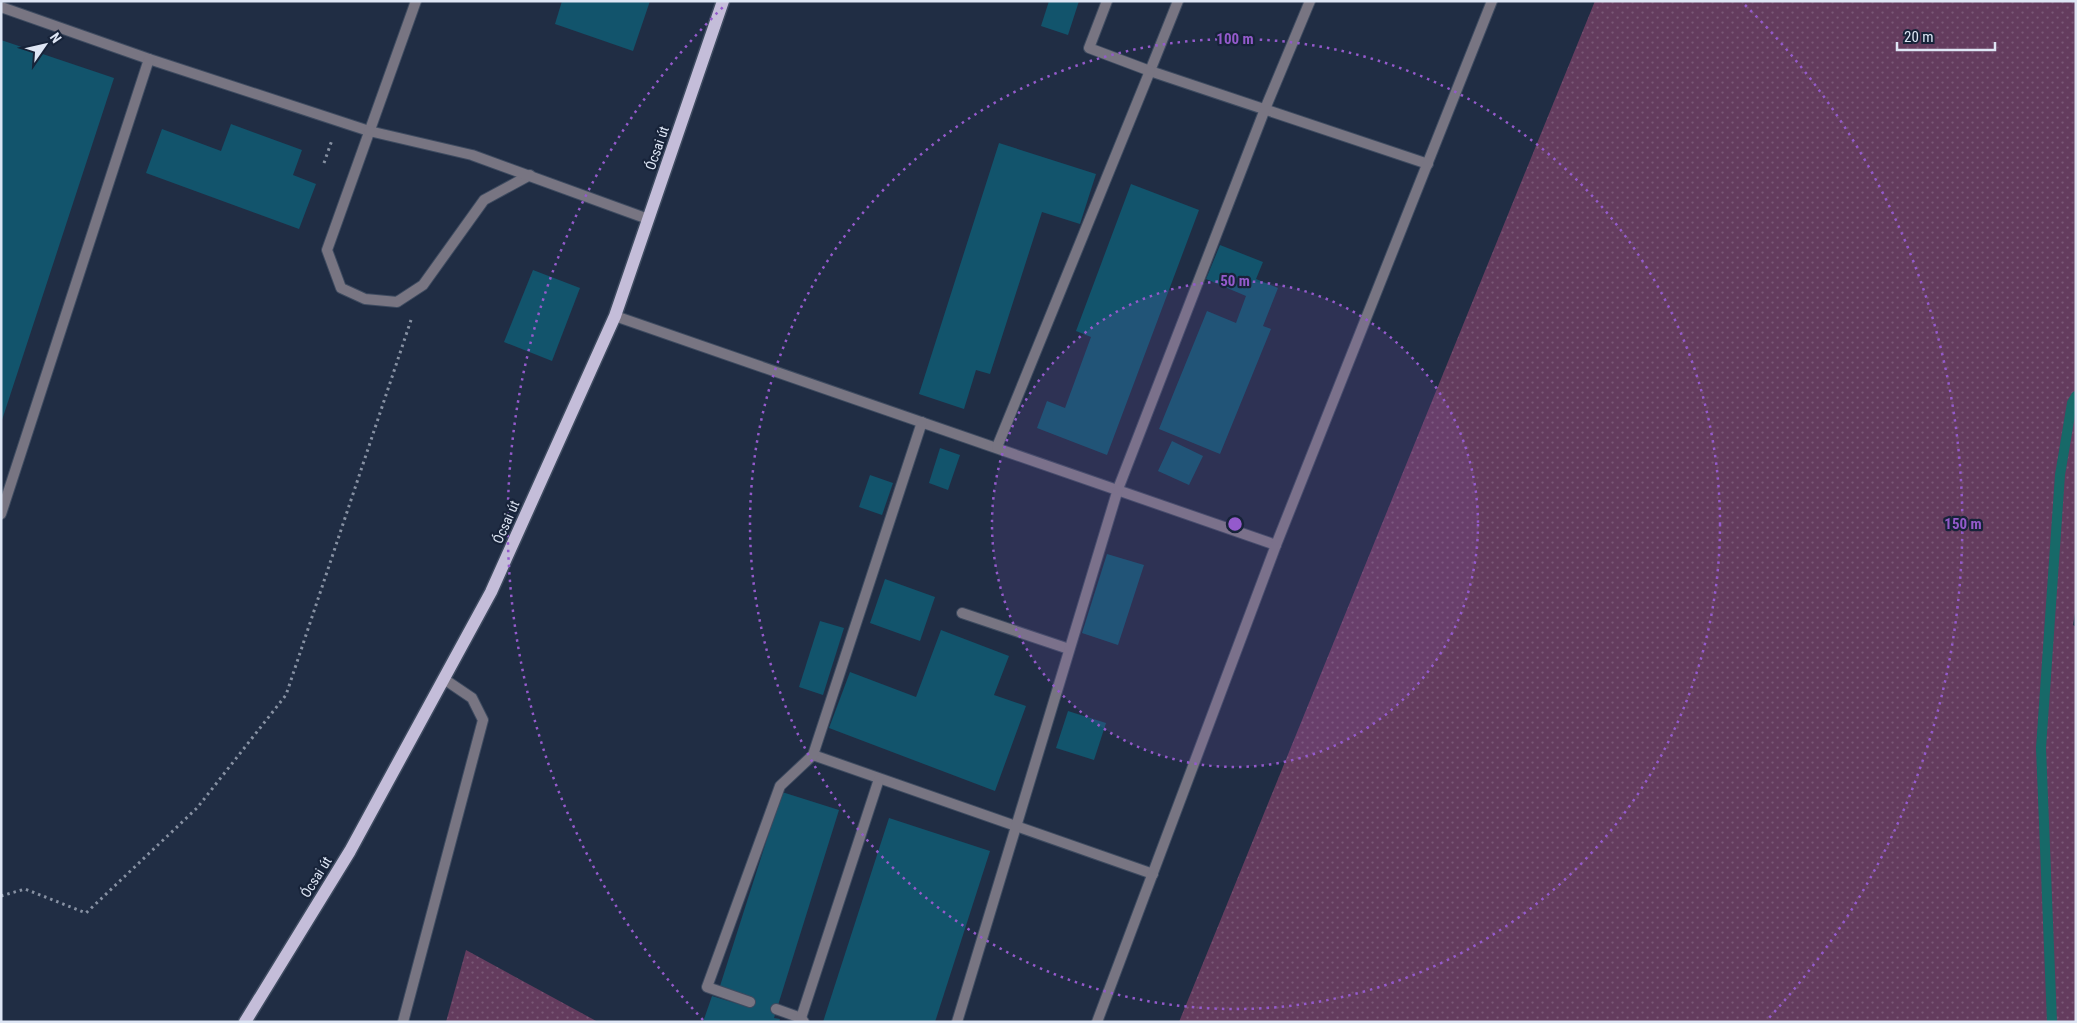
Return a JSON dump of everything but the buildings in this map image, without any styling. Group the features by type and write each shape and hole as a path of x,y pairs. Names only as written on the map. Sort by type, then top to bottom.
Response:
{"main road":[{"name":"Ócsai út","path":"245,1022 350,851 491,592 614,316 723,1"}],"street":[{"path":"416,1 327,250 341,288 365,300 397,302 423,285 484,200 530,175"},
{"path":"1107,1 1089,48 1150,71 1428,164"},
{"path":"998,447 1178,1"},
{"path":"957,1022 1118,489 1265,109 1310,1"},
{"path":"1097,1022 1276,545 1492,1"},
{"path":"1,7 149,59 369,131 472,155 648,219"},
{"path":"1,514 149,59"},
{"path":"614,316 998,447 1276,545"},
{"path":"750,1002 707,987 780,786 813,755 922,422"},
{"path":"962,613 1069,649"},
{"path":"403,1022 484,720 472,698 444,679"},
{"path":"813,755 1153,874"},
{"path":"776,1009 802,1020 879,779"}],"path":[{"path":"1,896 25,889 86,913 197,808 286,695 423,285"}],"shaded area":[{"path":"1595,1 2076,1 2076,607 2073,625 2076,627 2076,1022 1179,1022"},
{"path":"466,950 598,1022 446,1022"}],"waterway":[{"path":"2052,1022 2041,748 2060,475 2072,403 2076,396"}]}
